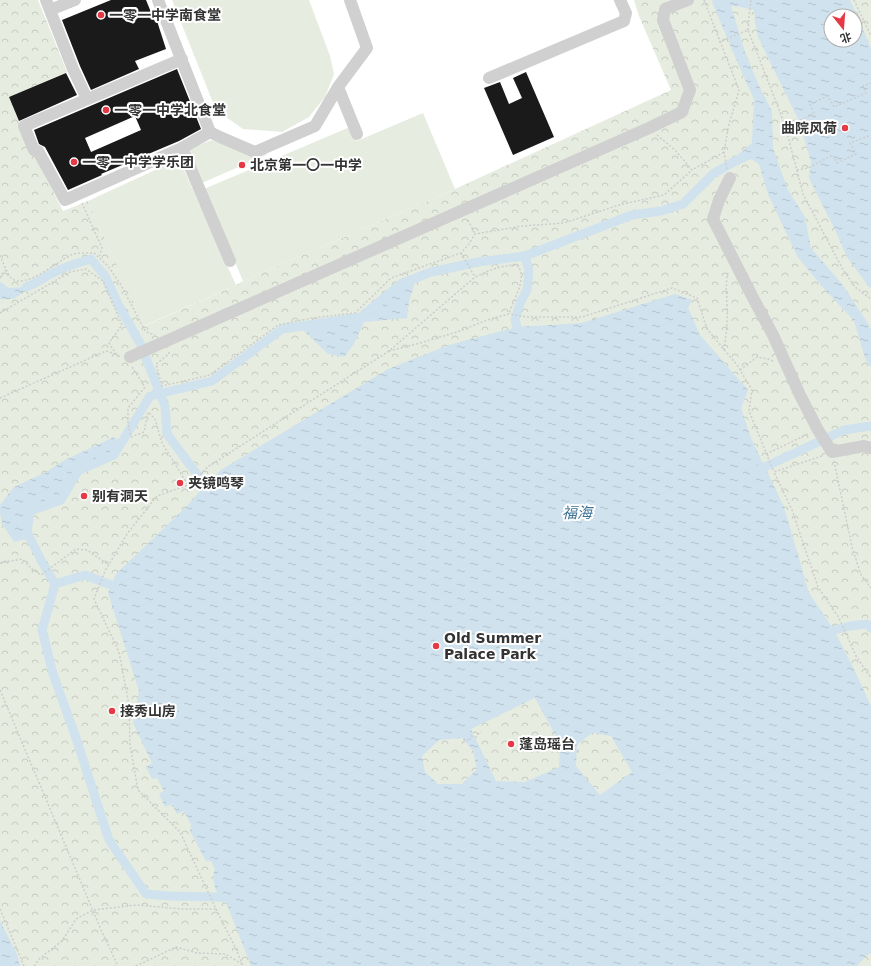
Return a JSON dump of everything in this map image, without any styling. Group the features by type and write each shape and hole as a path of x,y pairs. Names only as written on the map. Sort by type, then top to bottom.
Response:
{"street":[{"path":"75,0 48,5 73,69 87,99"},
{"path":"158,0 210,132 255,152 315,126 338,87 367,48 350,0"},
{"path":"489,78 624,21 626,13 620,0"},
{"path":"127,359 156,344 649,128 682,112 690,90 663,20 665,9 688,0"},
{"path":"182,59 24,126 34,150 38,150 65,200 182,148 210,132"},
{"path":"338,87 357,134"},
{"path":"182,148 230,261"},
{"path":"730,178 719,200 713,219 773,335 818,430 832,452 864,446 871,448"}],"path":[{"path":"704,0 739,90 728,128 724,152 730,178"},
{"path":"751,0 748,30 785,125 803,194 842,268 855,287 871,299"},
{"path":"854,0 871,36"},
{"path":"720,42 748,30"},
{"path":"785,125 792,124 814,114 810,104 828,96 834,107 866,93 863,86 871,83"},
{"path":"649,128 675,150 692,170"},
{"path":"797,170 808,168 833,155 837,163 856,154 850,143 871,135"},
{"path":"0,255 11,278 18,281 31,279 71,254 94,253 99,257 108,266 121,285 146,332 170,339 169,354 156,364 162,386 210,374 278,325 312,318 355,314 391,278 461,253 475,234 522,226 564,223 619,205 664,195 692,170 724,152"},
{"path":"80,193 83,206 102,248 99,257"},
{"path":"463,210 475,234"},
{"path":"461,253 475,277"},
{"path":"724,350 727,330 726,281 731,255"},
{"path":"242,965 236,949 180,832 138,790 130,745 129,705 119,652 94,599 105,571 127,534 157,496 188,484 209,466 389,351 475,277 506,265 518,265 521,275 518,290 509,314"},
{"path":"0,313 70,272 86,269 103,281 122,325 109,343 116,354 127,359"},
{"path":"0,279 6,270"},
{"path":"389,351 457,332 487,320 509,314 527,317 582,317 672,288 697,298 707,329 740,370 752,390 749,411 766,454 792,510 818,587 840,618 856,656 871,678"},
{"path":"0,398 106,351 127,359 146,387 128,408 128,424 132,437 144,432 148,412 154,419 162,443 188,484"},
{"path":"740,370 758,357 768,359 789,369"},
{"path":"766,454 818,430"},
{"path":"774,472 832,452 852,548 861,574 871,588"},
{"path":"0,563 22,559 33,570 41,574 76,549 87,550 109,565"},
{"path":"0,690 118,966"},
{"path":"463,742 465,740 469,741 471,736 476,737 481,732"},
{"path":"556,747 560,746 565,750 573,748 579,751"},
{"path":"34,966 40,958 62,941 76,919 93,910 137,905 182,909 216,909"},
{"path":"0,909 24,966"},
{"path":"136,966 176,946 197,953 225,954 242,965"}],"green space":[{"name":"Old Summer Palace Park","path":"0,0 38,0 67,72 9,97 27,141 63,211 88,201 145,326 243,281 455,189 671,90 639,16 634,0 871,0 871,966 0,966"},
{"path":"172,0 309,0 330,56 334,74 325,97 309,117 282,132 243,129 216,110"},
{"path":"423,113 455,189 243,281 204,189 350,127 357,141"},
{"path":"212,140 248,154 268,154 202,183 187,149"},
{"path":"179,159 236,285 144,326 88,201"}],"water":[{"path":"713,0 850,0 854,8 823,8 823,48 863,48 863,30 871,48 871,288 847,257 809,178 811,162 799,121 758,37 754,10 731,6 745,52 760,88 772,111 773,148 788,190 805,217 811,248 842,284 869,325 871,330 871,367 866,361 854,321 818,282 797,256 768,194 759,164 751,159 738,165 735,157 752,143 754,100 712,2"},
{"path":"416,278 409,302 407,318 364,322 354,344 344,357 328,354 303,330 303,326 361,317 402,283"},
{"path":"0,282 9,288 26,287 21,294 15,298 0,299"},
{"name":"福海","path":"675,294 692,300 688,308 700,335 748,390 741,408 751,438 784,507 809,593 834,630 871,706 871,953 866,956 857,966 251,966 226,902 222,903 216,891 213,878 215,869 211,861 206,861 190,831 191,825 184,811 177,814 172,804 165,807 159,794 164,791 157,778 152,779 146,767 152,763 133,723 139,691 108,593 116,574 187,506 205,485 221,470 388,369 449,345 517,327 582,323","holes":["535,698 560,744 559,767 525,782 496,781 471,729","592,733 611,736 632,772 600,795 576,766 577,745","462,738 473,751 477,769 462,784 438,784 425,772 422,756 439,740"]},
{"path":"114,437 122,442 114,455 78,471 61,500 30,511 27,532 30,538 14,542 2,524 0,505 14,487 46,472 65,460"},
{"path":"0,921 17,954 20,966 0,966"}],"building":[{"path":"111,0 146,0 155,22 157,21 166,49 135,61 139,69 91,90 62,20"},
{"path":"177,69 201,129 179,141 101,174 102,175 68,190 45,147 39,144 34,130","holes":["135,116 141,130 91,152 85,138"]},
{"path":"526,72 554,137 513,155 484,88 500,82 509,104 522,98 513,78"},
{"path":"66,73 77,95 19,121 9,97"}],"waterway":[{"path":"219,897 146,894 109,840 75,735 53,674 42,630 55,584 27,532 30,511 61,500 78,471 114,455 150,396 212,381 282,329 361,317 402,283 431,272 478,262 525,256 632,215 661,211 683,204 713,174 737,160"},
{"path":"517,327 515,320 520,303 527,290 529,271 525,256"},
{"path":"26,287 61,269 91,259 105,276 119,306 140,343 165,406 167,434 205,485"},
{"path":"754,472 844,430 871,426"},
{"path":"55,584 85,575 111,585"},
{"path":"834,630 867,624 871,628"}],"place":[{"name":"一零一中学南食堂","path":"101,15"},
{"name":"一零一中学北食堂","path":"106,110"},
{"name":"曲院风荷","path":"845,128"},
{"name":"一零一中学学乐团","path":"74,162"},
{"name":"北京第一〇一中学","path":"242,165"},
{"name":"夹镜鸣琴","path":"180,483"},
{"name":"别有洞天","path":"84,496"},
{"name":"Old Summer Palace Park","path":"436,646"},
{"name":"接秀山房","path":"112,711"},
{"name":"蓬岛瑶台","path":"511,744"}]}
